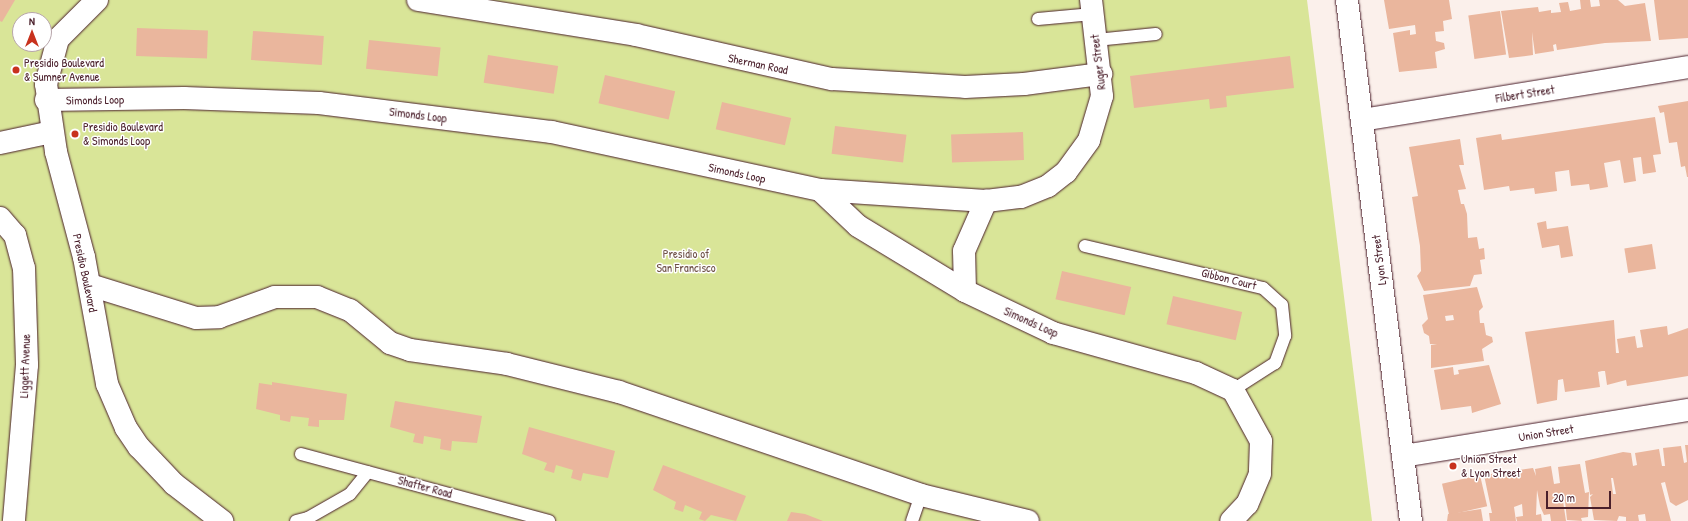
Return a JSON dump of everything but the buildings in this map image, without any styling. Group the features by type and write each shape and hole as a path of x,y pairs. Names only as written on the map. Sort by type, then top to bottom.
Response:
{"street":[{"name":"Presidio Boulevard","path":"96,0 58,39 48,68 46,100 52,132 90,285 107,384 126,428 156,467 222,521"},
{"name":"Sherman Road","path":"418,0 636,35 832,79 965,87 1024,84 1101,74"},
{"name":"Lyon Street","path":"1347,0 1411,521"},
{"name":"Ruger Street","path":"820,190 986,201 1021,197 1048,186 1066,172 1089,140 1102,96 1101,74 1092,7"},
{"name":"Filbert Street","path":"1362,120 1688,67"},
{"name":"Simonds Loop","path":"46,100 184,98 326,104 552,132 820,190 858,226 965,291 1053,333 1196,373 1233,390"},
{"path":"0,143 52,132"},
{"path":"965,291 964,251 986,201"},
{"name":"Liggett Avenue","path":"0,218 15,235 24,268 27,364 14,521"},
{"path":"90,285 196,318 219,317 275,297 317,297 350,310 390,343 410,350 506,364 619,392 921,495 970,515 1028,521"},
{"path":"1231,521 1247,504 1260,474 1261,441 1233,390"},
{"name":"Union Street","path":"1403,456 1688,410"}],"lane":[{"path":"1038,20 1092,7"},
{"path":"1096,40 1156,34"},
{"name":"Gibbon Court","path":"1085,246 1263,288 1282,305 1285,336 1275,363 1233,390"},
{"name":"Shafter Road","path":"301,454 549,521"},
{"path":"296,521 308,518 350,494 368,472"},
{"path":"912,521 921,495"},
{"path":"222,521 230,521"}],"green space":[{"name":"Presidio of San Francisco","path":"0,0 1307,0 1372,521 0,521"}],"place":[{"name":"Presidio Boulevard & Sumner Avenue","path":"16,70"},
{"name":"Presidio Boulevard & Simonds Loop","path":"75,134"},
{"name":"Union Street & Lyon Street","path":"1453,466"}]}
